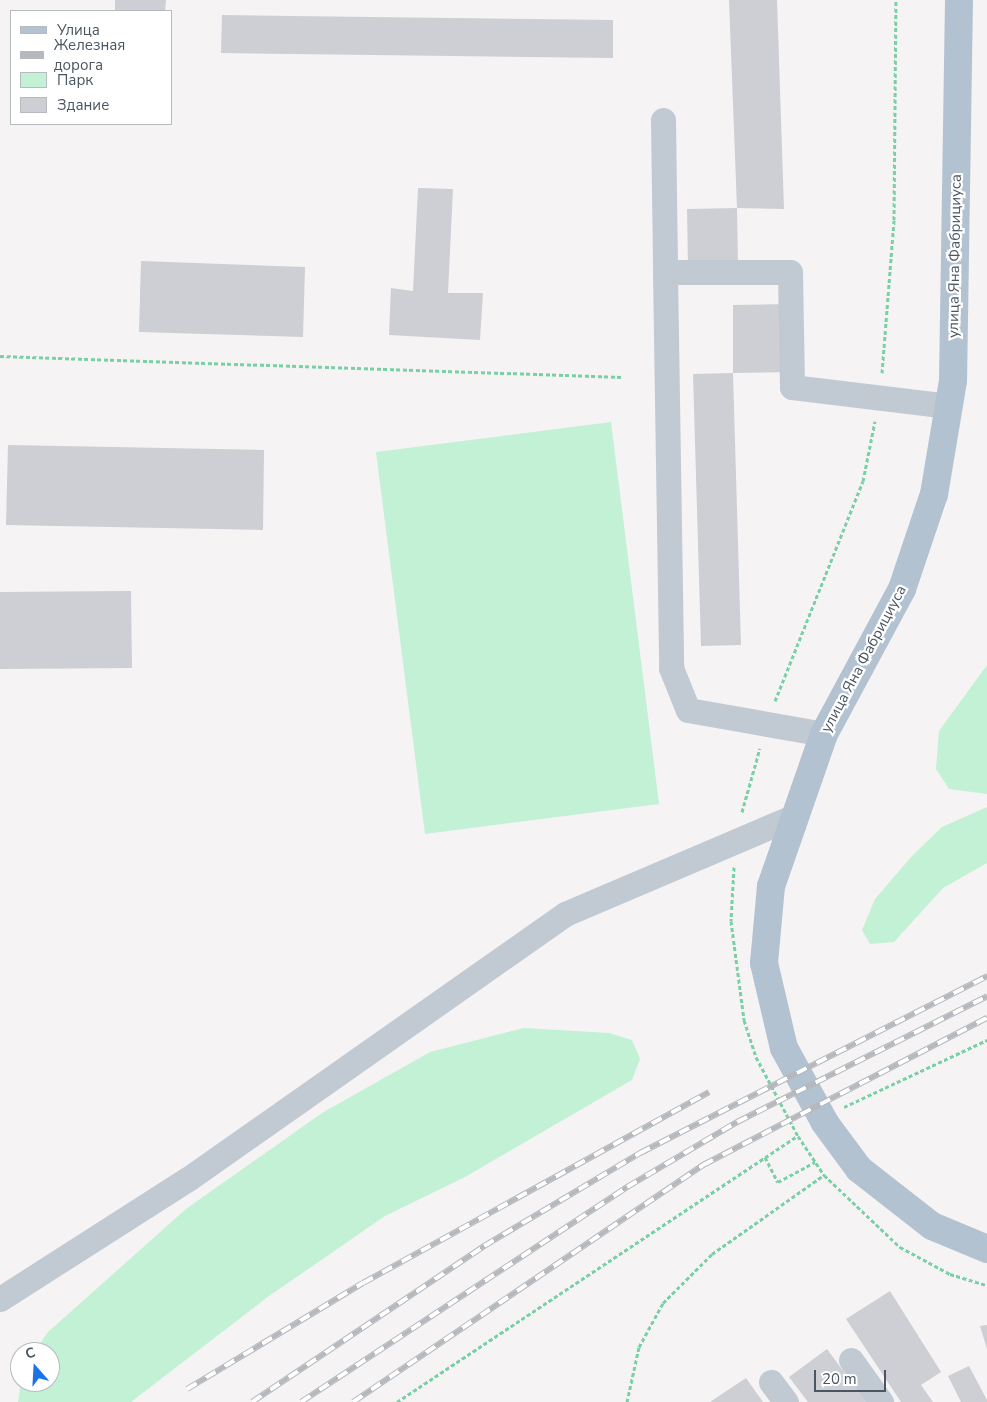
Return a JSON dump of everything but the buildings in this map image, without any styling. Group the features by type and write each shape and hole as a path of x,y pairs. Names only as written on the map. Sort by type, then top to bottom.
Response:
{"main road":[{"name":"улица Яна Фабрициуса","path":"959,0 949,406 934,494 902,589 824,734 770,886 764,962 784,1048 823,1122 859,1169 932,1226 987,1249"}],"lane":[{"path":"663,120 671,668 688,710 824,734"},
{"path":"665,272 790,272 792,387 949,406"},
{"path":"0,1299 188,1179 565,914 795,816"},
{"path":"851,1360 881,1402"},
{"path":"771,1382 786,1402"}],"path":[{"path":"0,356 622,377"},
{"path":"396,1402 765,1157 823,1122 987,1040"},
{"path":"765,1157 778,1182 815,1162"},
{"path":"627,1402 639,1347 663,1303 712,1254 824,1175"}],"green space":[{"path":"611,422 659,804 425,834 376,452"},
{"path":"987,665 987,794 949,789 936,769 939,731"},
{"path":"987,807 987,863 943,888 894,942 870,944 862,930 875,899 912,856 942,827"},
{"path":"524,1028 609,1033 632,1040 640,1059 632,1080 465,1177 385,1216 269,1296 131,1402 18,1402 20,1392 60,1392 60,1342 41,1342 48,1332 186,1209 322,1113 430,1052"}],"railway":[{"path":"252,1402 484,1246 640,1153 987,976"},
{"path":"301,1402 627,1187 737,1122 987,996"},
{"path":"353,1402 703,1165 987,1018"},
{"path":"187,1389 363,1283 709,1092"}]}
